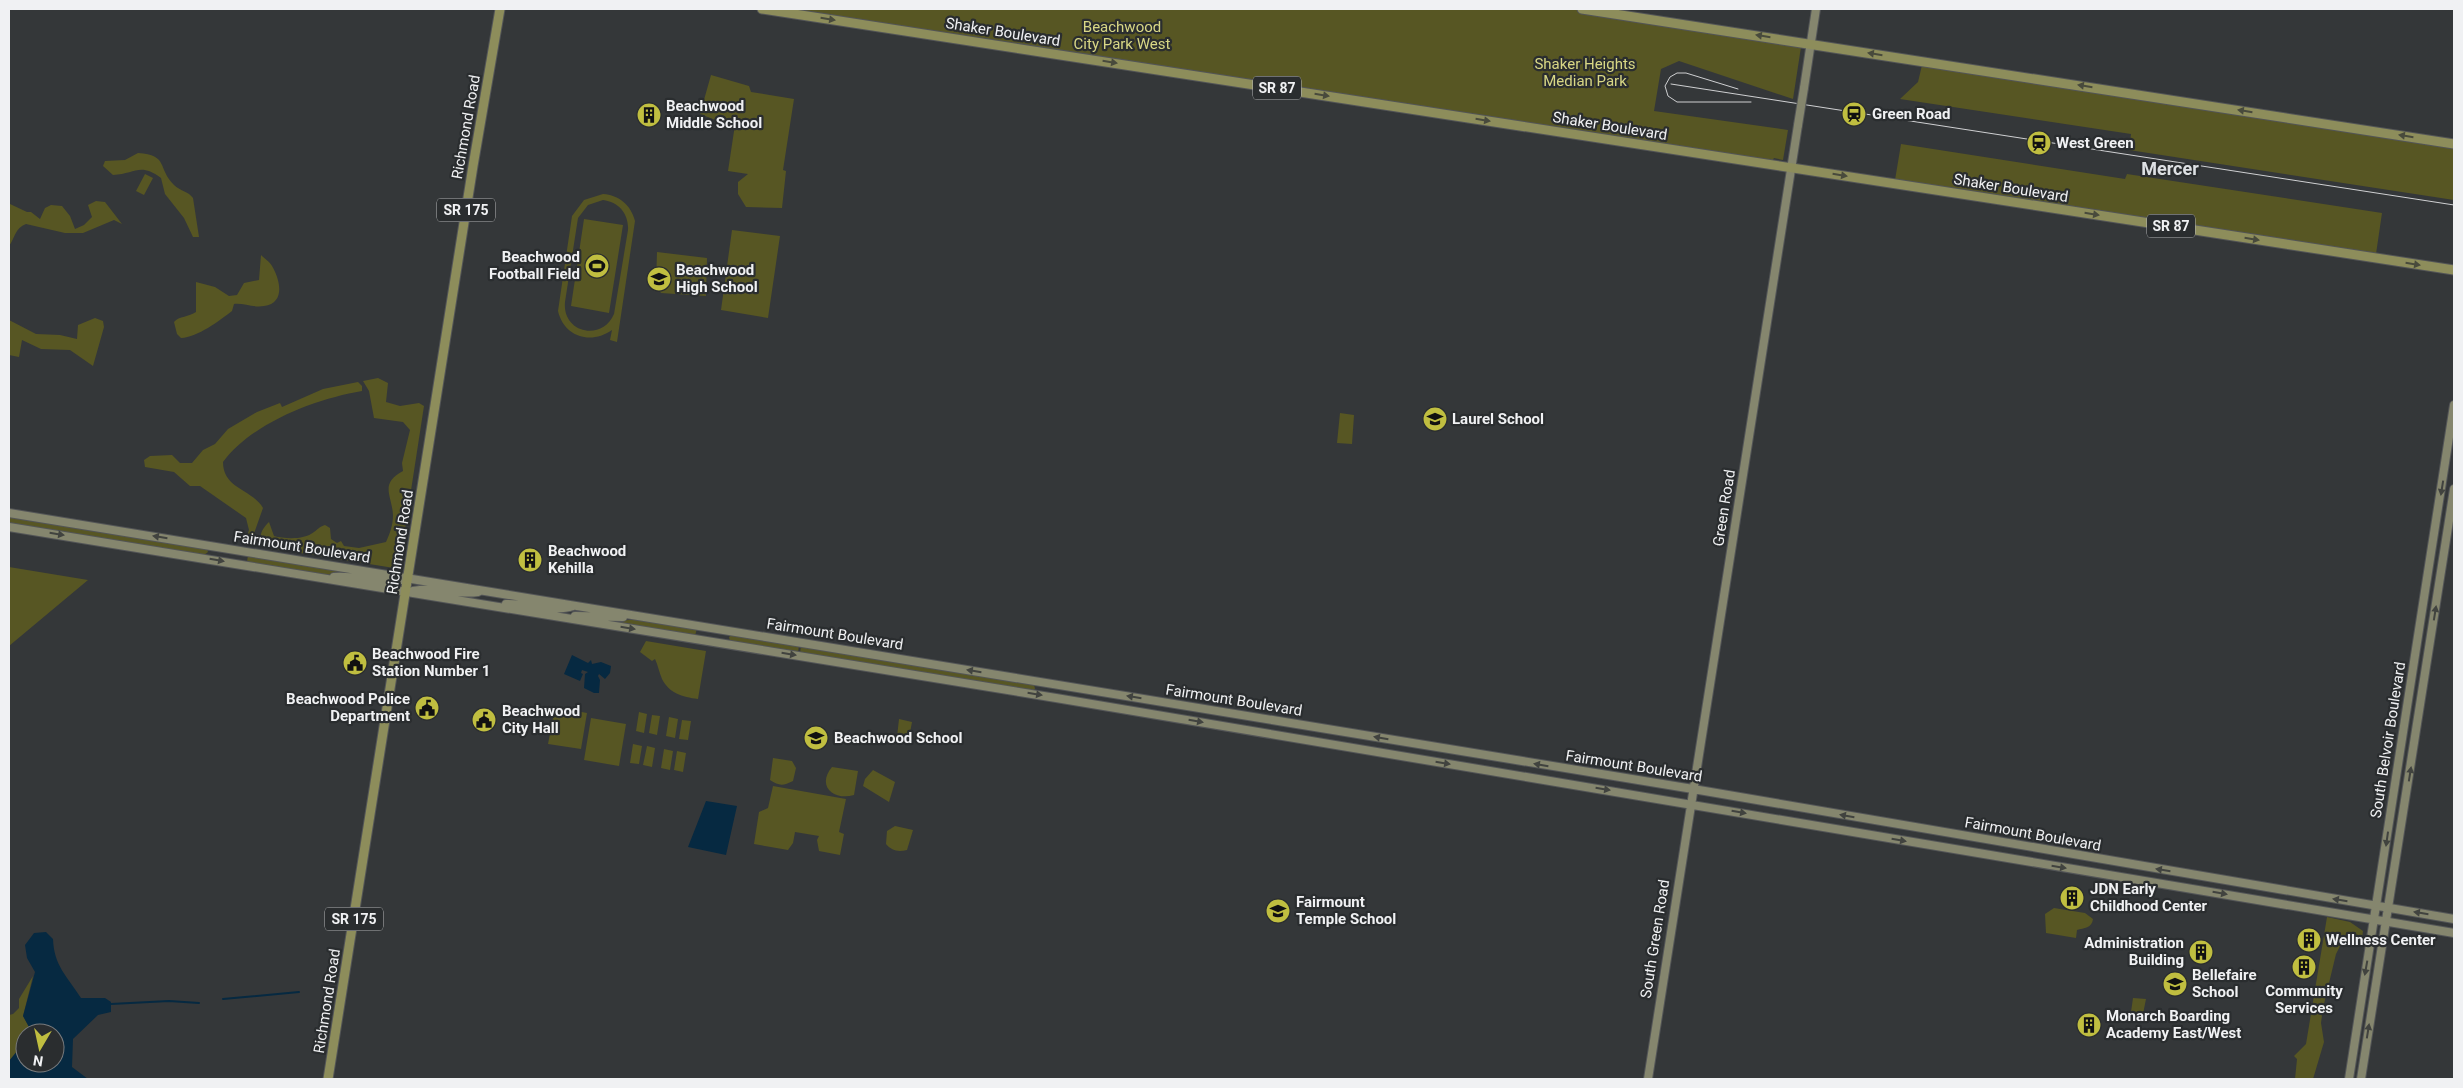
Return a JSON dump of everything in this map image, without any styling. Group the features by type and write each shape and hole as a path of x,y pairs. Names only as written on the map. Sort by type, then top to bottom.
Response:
{"main road":[{"name":"Richmond Road","path":"328,1079 473,166 500,9"},
{"name":"Shaker Boulevard","path":"762,9 2454,270"},
{"path":"1582,9 2454,144"},
{"name":"Green Road","path":"1691,804 1816,9"},
{"name":"South Belvoir Boulevard","path":"2349,1079 2454,405"},
{"name":"South Belvoir Boulevard","path":"2361,1079 2454,489"},
{"name":"Fairmount Boulevard","path":"9,513 1693,789 2128,865 2454,919"},
{"name":"Fairmount Boulevard","path":"9,527 1691,804 2454,933"},
{"path":"324,578 350,576 391,582 408,579"},
{"path":"406,592 426,588 466,594 488,591"},
{"path":"491,606 522,603 563,610 575,606"},
{"path":"563,617 587,615 611,618 635,615"},
{"name":"South Green Road","path":"1648,1079 1691,804"},
{"path":"2126,878 2128,865"}],"green space":[{"name":"Shaker Heights Median Park","path":"762,9 1582,9 1801,47 1793,99 1679,61 1661,69 1654,111 1788,130 1783,160 1774,158 1770,164"},
{"path":"1923,61 2454,144 2454,200 2129,150 2131,134 1900,99 1918,82"},
{"path":"711,75 749,86 751,92 794,99 783,170 786,171 782,208 746,207 738,194 738,182 748,174 728,171 736,118 718,121 700,114"},
{"path":"1901,144 2125,179 2127,174 2382,213 2376,254 1895,180"},
{"path":"138,153 154,156 159,160 174,185 193,198 199,237 193,237 184,218 165,194 161,178 154,173 142,170 113,175 103,166 105,161 125,160"},
{"path":"145,174 153,178 144,195 136,191"},
{"path":"603,194 614,196 624,202 631,210 635,221 617,342 610,340 612,330 596,337 579,336 566,327 558,311 572,216 584,200","holes":["603,200 609,201 622,210 628,224 614,314 608,323 601,328 592,331 584,330 576,327 570,321 566,313 565,302 578,218 588,205"]},
{"path":"96,201 105,202 122,224 114,220 83,233 65,233 26,224 17,231 9,246 10,204 31,212 40,219 45,208 51,205 62,206 70,216 75,229 84,225 92,217 88,205"},
{"name":"Beachwood Football Field","path":"584,219 623,225 609,313 571,306"},
{"path":"732,230 780,236 768,318 721,310"},
{"path":"657,252 707,258 706,296 661,293 656,285"},
{"path":"261,255 271,265 277,277 279,290 276,300 264,306 234,304 232,311 201,332 181,338 177,334 174,322 196,312 196,282 215,287 229,296 237,295 244,283 259,280"},
{"path":"95,318 103,321 104,327 93,366 70,350 41,349 22,340 19,357 9,355 9,320 36,334 60,335 77,339 78,325"},
{"path":"378,378 388,383 386,402 400,406 419,403 424,406 400,562 394,568 263,547 261,534 269,522 274,536 278,537 294,538 310,535 325,525 330,528 331,539 337,543 341,541 344,546 359,548 386,542 393,519 389,485 403,471 402,463 410,430 403,422 374,418 369,391 363,381"},
{"path":"358,382 362,386 362,391 325,400 286,415 250,436 235,448 223,462 224,471 228,478 263,508 251,542 245,541 249,530 246,518 200,486 190,486 174,472 145,467 144,460 150,456 172,455 180,463 192,463 203,450 215,444 228,429 257,412 280,403 282,407 323,389"},
{"path":"1340,413 1354,415 1352,444 1337,443"},
{"path":"9,516 207,549 208,552 203,556 9,524"},
{"path":"248,555 391,578 391,580 350,573 324,575 250,563 247,562"},
{"path":"9,567 88,580 9,646"},
{"path":"589,616 614,621 644,619 697,628 695,636 588,619"},
{"path":"732,634 799,645 798,653 730,641 729,637"},
{"path":"646,641 706,651 698,699 681,695 668,688 662,679 655,659 652,661 640,652"},
{"path":"801,645 1034,684 1035,689 800,654"},
{"path":"555,707 587,713 581,749 548,744"},
{"path":"639,712 647,714 644,733 636,731"},
{"path":"652,715 660,716 657,735 649,733"},
{"path":"669,717 678,719 675,738 666,736"},
{"path":"591,718 626,724 619,766 584,760"},
{"path":"899,719 912,722 909,738 897,737"},
{"path":"682,720 691,721 688,740 679,739"},
{"path":"633,744 642,746 639,764 630,763"},
{"path":"647,746 655,748 652,767 643,765"},
{"path":"664,749 673,751 670,770 661,768"},
{"path":"677,751 686,753 683,772 674,770"},
{"path":"773,758 792,761 796,768 793,781 781,785 770,780"},
{"path":"832,767 858,771 854,795 840,796 830,790 826,780"},
{"path":"873,770 895,782 889,802 863,786 865,779"},
{"path":"773,786 846,799 839,832 844,834 840,855 819,851 817,840 819,836 795,832 793,843 788,850 754,844 759,812 768,808"},
{"path":"895,826 913,830 907,850 895,850 886,844 887,831"},
{"path":"2054,908 2085,913 2093,919 2087,927 2077,930 2076,938 2046,933 2045,914"},
{"path":"2327,917 2350,922 2363,931 2362,938 2357,944 2341,944 2336,954 2323,1008 2321,1023 2324,1042 2313,1079 2295,1079 2297,1059 2294,1056 2306,1044"},
{"path":"33,976 23,1016 27,1023 15,1023 15,1054 9,1061 9,1015 19,1008 19,999"},
{"path":"2133,998 2146,999 2143,1014 2131,1012"}],"water":[{"path":"572,655 588,663 591,660 592,664 601,662 611,666 610,673 605,679 599,674 598,676 600,680 599,693 594,693 584,688 585,674 588,672 582,670 581,673 583,674 580,681 564,674"},
{"path":"706,801 737,806 726,855 688,847"},
{"path":"46,932 53,939 59,964 81,998 105,998 111,1002 111,1012 98,1015 73,1039 72,1067 88,1079 9,1079 9,1061 15,1054 15,1073 65,1073 65,1023 27,1023 23,1016 35,972 27,958 25,945 34,933"}],"waterway":[{"path":"223,999 299,992"},
{"path":"111,1004 169,1001 199,1003"}],"tram line":[{"path":"1738,89 1686,73 1677,73 1670,77 1665,86 1668,96 1677,102 1751,102"},
{"path":"1671,84 2454,205"}],"place":[{"name":"Green Road","path":"1854,114"},
{"name":"Beachwood Middle School","path":"649,115"},
{"name":"West Green","path":"2039,143"},
{"name":"Beachwood Football Field","path":"597,266"},
{"name":"Beachwood High School","path":"659,279"},
{"name":"Laurel School","path":"1435,419"},
{"name":"Beachwood Kehilla","path":"530,560"},
{"name":"Beachwood Fire Station Number 1","path":"355,663"},
{"name":"Beachwood Police Department","path":"427,708"},
{"name":"Beachwood City Hall","path":"484,720"},
{"name":"Beachwood School","path":"816,738"},
{"name":"JDN Early Childhood Center","path":"2072,898"},
{"name":"Fairmount Temple School","path":"1278,911"},
{"name":"Wellness Center","path":"2309,940"},
{"name":"Administration Building","path":"2201,952"},
{"name":"Community Services","path":"2304,967"},
{"name":"Bellefaire School","path":"2175,984"},
{"name":"Monarch Boarding Academy East/West","path":"2089,1025"}],"district":[{"name":"Mercer","path":"2170,168"}],"park label":[{"name":"Beachwood City Park West","path":"1122,36"}]}
